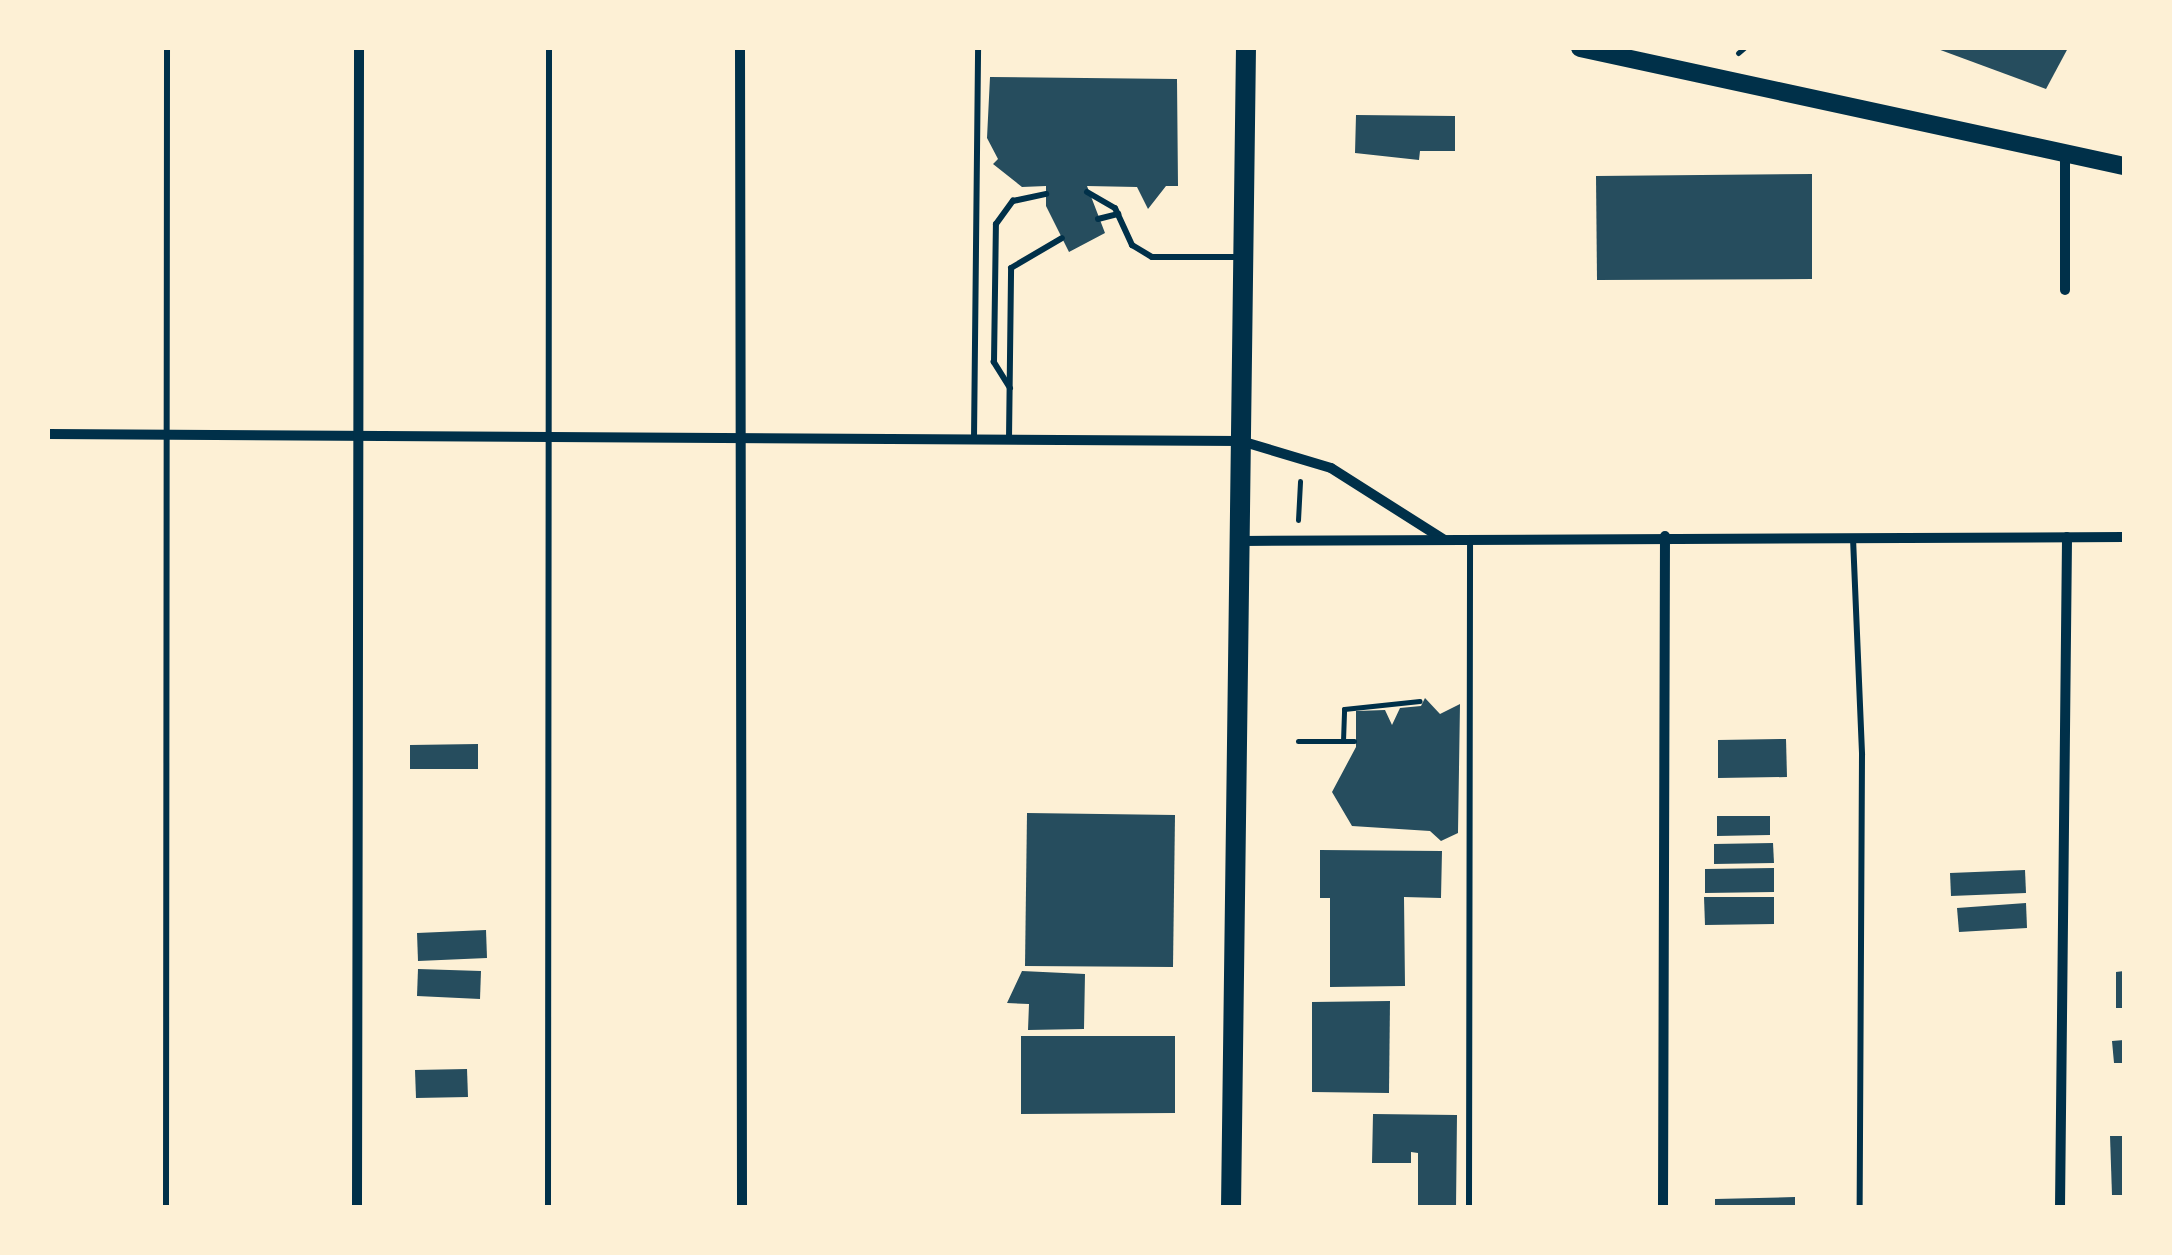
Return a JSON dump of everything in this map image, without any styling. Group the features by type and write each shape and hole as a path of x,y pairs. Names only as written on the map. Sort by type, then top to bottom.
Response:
{"main road":[{"path":"1232,1208 1246,48"},
{"path":"1580,48 2124,166"}],"street":[{"path":"357,1208 362,439 359,48"},
{"path":"740,48 742,1208"},
{"path":"2065,152 2065,290"},
{"path":"48,434 362,439 1241,440 1331,468 1443,539"},
{"path":"1240,541 1665,536 2124,537"},
{"path":"1663,1208 1665,536"},
{"path":"2060,1208 2067,537"}],"lane":[{"path":"166,1208 167,48"},
{"path":"548,1208 552,439 549,48"},
{"path":"974,440 978,48"},
{"path":"1086,192 1102,196 1118,214 1132,244 1152,257 1243,257"},
{"path":"1010,388 994,362 996,224 1012,201 1046,194"},
{"path":"1098,219 1118,214"},
{"path":"1009,439 1012,268 1062,238"},
{"path":"1853,536 1862,755 1860,1208"},
{"path":"1469,1208 1470,539"}],"path":[{"path":"1298,520 1300,483"},
{"path":"1343,741 1344,709 1420,701"},
{"path":"1298,741 1354,741"}],"building":[{"path":"1935,48 2068,48 2046,89"},
{"path":"990,77 1177,79 1178,186 1166,186 1148,209 1137,187 1087,186 1105,233 1069,252 1046,206 1046,186 1022,187 993,164 998,159 987,138"},
{"path":"1356,115 1455,116 1455,151 1420,151 1419,160 1355,153"},
{"path":"1812,174 1812,279 1597,280 1596,176"},
{"path":"1425,698 1440,714 1460,704 1458,833 1441,841 1430,831 1352,826 1332,792 1356,747 1356,711 1385,710 1392,725 1400,708 1421,706"},
{"path":"1786,739 1787,777 1718,778 1718,740"},
{"path":"478,744 478,769 410,769 410,745"},
{"path":"1027,813 1175,815 1173,967 1025,966"},
{"path":"1717,816 1770,816 1770,835 1717,836"},
{"path":"1773,843 1774,863 1714,864 1714,844"},
{"path":"1320,850 1442,851 1441,898 1404,897 1405,986 1330,987 1330,898 1320,898"},
{"path":"1774,868 1774,892 1705,893 1705,869"},
{"path":"2025,870 2026,893 1951,896 1950,873"},
{"path":"1704,897 1774,897 1774,924 1705,925"},
{"path":"2026,903 2027,928 1959,932 1957,908"},
{"path":"486,930 487,958 418,961 417,933"},
{"path":"418,969 481,971 480,999 417,996"},
{"path":"1022,971 1085,974 1084,1029 1028,1030 1029,1004 1007,1003"},
{"path":"2124,971 2124,1008 2116,1008 2116,972"},
{"path":"1390,1001 1389,1093 1312,1092 1312,1002"},
{"path":"1021,1036 1175,1036 1175,1113 1021,1114"},
{"path":"2124,1040 2124,1063 2114,1063 2112,1041"},
{"path":"467,1069 468,1097 416,1098 415,1070"},
{"path":"1373,1114 1457,1115 1456,1208 1418,1208 1418,1153 1411,1152 1411,1163 1372,1163"},
{"path":"2110,1136 2124,1136 2124,1195 2112,1195"},
{"path":"1795,1197 1795,1208 1715,1208 1715,1199"}]}
